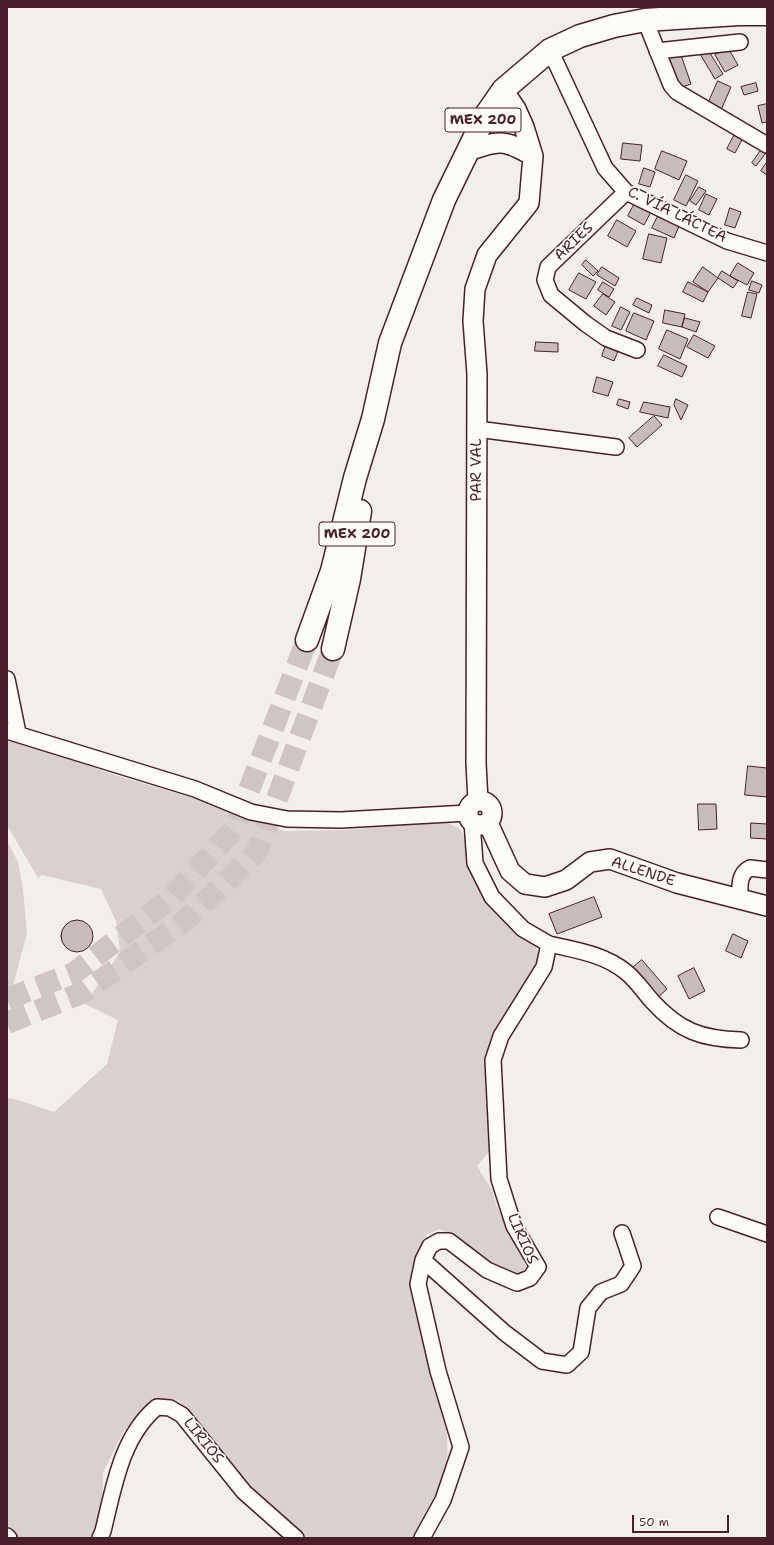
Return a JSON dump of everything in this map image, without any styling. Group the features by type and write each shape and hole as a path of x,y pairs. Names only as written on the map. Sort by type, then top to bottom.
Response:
{"main road":[{"name":"MEX 200","path":"307,640 332,571 355,478 373,419 390,342 444,200 485,116 503,90 550,50 580,36 614,26 645,20 738,14 767,14"},
{"name":"MEX 200","path":"333,648 349,579 365,484 373,419"}],"street":[{"path":"645,20 671,85 677,92 767,145"},
{"path":"657,51 740,42"},
{"name":"C. VÍA LÁCTEA","path":"550,50 605,168 626,192 727,240 767,253"},
{"name":"PAR VAL","path":"476,815 477,374 473,321 475,289 487,255 528,203 532,156 524,127 516,109 503,90"},
{"path":"468,151 500,142 513,144 532,156"},
{"name":"ARIES","path":"626,192 548,267 545,280 551,295 586,324 606,338 637,350"},
{"path":"477,429 616,447"},
{"path":"7,679 12,732 195,788 251,812 287,819 341,820 476,815 475,863 492,897 523,929 549,944 596,955 625,971 661,1011 688,1031 715,1039 741,1040"},
{"name":"ALLENDE","path":"476,815 510,871 525,884 545,887 566,880 590,862 610,859 677,883 767,906"},
{"path":"740,899 740,881 743,874 750,868 767,870"},
{"name":"LIRIOS","path":"422,1538 443,1500 461,1446 438,1371 418,1284 423,1260 430,1246 439,1241 450,1241 487,1270 518,1283 530,1278 538,1267 514,1226 499,1179 493,1060 501,1036 544,967 549,944"},
{"path":"718,1217 767,1234"},
{"path":"423,1260 505,1333 542,1362 567,1365 581,1352 588,1308 601,1292 621,1284 633,1266 622,1233"},
{"name":"LIRIOS","path":"100,1538 120,1463 138,1428 148,1414 157,1406 170,1408 182,1415 244,1492 296,1538"}],"shaded area":[{"path":"7,741 67,757 111,774 206,802 285,831 346,830 444,821 460,829 507,922 536,945 540,963 528,984 504,1014 489,1041 488,1074 490,1151 477,1166 492,1190 496,1205 520,1251 526,1268 521,1274 501,1270 465,1243 440,1229 427,1234 414,1263 418,1312 447,1433 448,1475 422,1528 414,1538 306,1538 248,1489 180,1401 153,1399 140,1411 122,1434 103,1473 102,1508 96,1538 17,1538 7,1527 7,1099 11,1098 54,1112 107,1064 118,1020 85,1004 120,952 116,921 101,889 42,875 38,878 7,825"},
{"path":"7,841 18,862 23,889 27,934 7,1007"}],"building":[{"path":"728,48 738,65 725,72 715,55"},
{"path":"708,50 723,74 715,79 700,54"},
{"path":"680,52 691,84 679,88 667,56"},
{"path":"718,81 731,87 720,112 707,106"},
{"path":"756,83 758,91 744,95 741,87"},
{"path":"767,104 767,122 762,123 758,106"},
{"path":"735,134 743,138 735,153 727,149"},
{"path":"623,143 642,145 640,161 621,159"},
{"path":"762,149 766,153 756,166 752,163"},
{"path":"662,151 687,161 679,180 655,169"},
{"path":"767,162 767,175 761,171"},
{"path":"644,168 655,172 650,187 639,184"},
{"path":"686,175 698,181 686,206 674,200"},
{"path":"699,187 706,191 696,205 690,201"},
{"path":"706,194 717,199 709,215 699,210"},
{"path":"635,203 651,212 644,225 628,216"},
{"path":"730,208 741,212 735,228 725,225"},
{"path":"659,214 680,224 674,238 652,228"},
{"path":"617,220 636,231 627,247 608,236"},
{"path":"649,234 667,238 661,263 643,259"},
{"path":"586,260 598,271 593,276 582,265"},
{"path":"738,263 754,273 747,285 730,276"},
{"path":"602,267 619,278 615,286 597,275"},
{"path":"703,267 718,278 708,292 693,282"},
{"path":"722,271 738,281 733,288 718,278"},
{"path":"579,273 596,282 586,299 569,290"},
{"path":"752,281 762,285 759,293 749,290"},
{"path":"603,282 614,289 609,297 598,290"},
{"path":"688,282 708,292 703,302 683,292"},
{"path":"748,292 757,294 751,318 742,316"},
{"path":"603,294 615,302 606,315 594,306"},
{"path":"637,298 652,305 649,313 633,305"},
{"path":"621,307 630,312 621,330 612,326"},
{"path":"665,310 685,314 682,327 663,323"},
{"path":"634,313 654,321 646,340 626,331"},
{"path":"685,318 700,322 696,332 682,327"},
{"path":"667,330 688,339 680,359 659,349"},
{"path":"694,335 715,346 708,358 687,347"},
{"path":"536,342 558,343 558,352 535,351"},
{"path":"606,345 618,351 614,361 602,356"},
{"path":"664,355 687,366 682,377 658,366"},
{"path":"597,377 613,382 608,396 593,392"},
{"path":"619,399 630,402 628,409 617,405"},
{"path":"676,399 688,405 681,420 674,405"},
{"path":"644,402 670,407 668,418 640,412"},
{"path":"654,416 662,425 637,447 629,438"},
{"path":"748,766 767,768 767,797 745,795"},
{"path":"698,804 716,804 717,829 699,830"},
{"path":"751,823 767,824 767,839 751,838"},
{"path":"594,897 602,917 557,934 549,914"},
{"path":"77,920 86,923 90,927 93,936 90,945 86,949 77,952 68,949 64,945 61,936 64,927 68,923"},
{"path":"733,934 748,941 741,958 726,951"},
{"path":"642,960 667,989 656,999 631,969"},
{"path":"694,968 705,991 689,999 678,976"}],"tunnel":[{"path":"7,999 74,973 171,898 234,829 307,640"},
{"path":"7,1023 84,992 186,920 257,852 333,649"}]}
